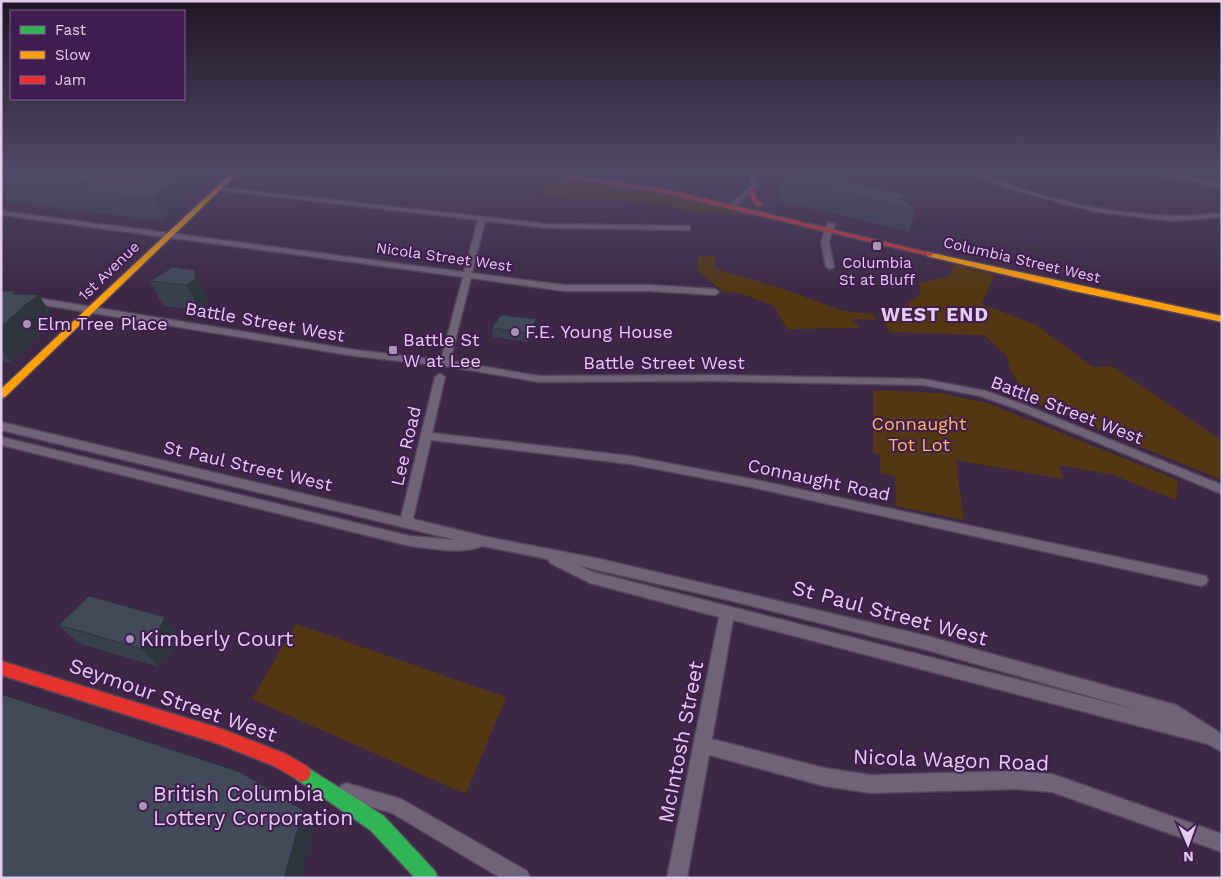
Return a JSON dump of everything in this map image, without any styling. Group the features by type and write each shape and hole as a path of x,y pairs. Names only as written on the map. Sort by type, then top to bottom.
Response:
{"main road":[{"name":"1st Avenue","path":"1,395 195,211"},
{"name":"Columbia Street West","path":"767,211 1065,286 1222,319"},
{"name":"Columbia Street West","path":"778,211 830,227 1066,281 1222,312"},
{"name":"Seymour Street West","path":"1,668 219,736 280,760 325,787 377,823 428,878"}],"street":[{"path":"406,211 546,226 687,228"},
{"path":"1115,211 1172,219 1222,215"},
{"name":"Nicola Street West","path":"1,213 564,288 650,288 716,292"},
{"path":"444,364 482,220"},
{"path":"830,227 825,242 830,267"},
{"name":"Battle Street West","path":"1,295 354,353 444,364 539,379 714,378 771,381 923,382 982,393 1018,406 1222,490"},
{"name":"Lee Road","path":"406,522 428,436 440,377"},
{"name":"St Paul Street West","path":"1,426 487,542 728,594 927,643 1176,713 1219,741"},
{"name":"Connaught Road","path":"428,436 451,440 484,441 558,453 587,454 630,460 761,485 1201,580"},
{"name":"St Paul Street West","path":"1,441 410,541 454,545 487,542"},
{"name":"St Paul Street West","path":"544,553 590,578 1219,741"},
{"name":"McIntosh Street","path":"677,878 727,614"},
{"name":"Nicola Wagon Road","path":"703,745 824,777 871,784 1016,780 1052,783 1222,842"},
{"name":"Seymour Street West","path":"325,787 395,806 520,878"}],"green space":[{"path":"689,211 731,211 757,217 717,213 701,214"},
{"path":"715,255 716,269 784,289 843,311 873,314 877,320 852,319 860,328 787,329 774,306 745,295 722,291 698,270 697,257"},
{"path":"954,264 995,274 982,304 1036,325 1093,367 1112,366 1222,441 1222,480 1028,400 1009,367 1007,356 984,335 890,332 881,318 909,303 921,293 919,283 950,276"},
{"name":"Connaught Tot Lot","path":"873,390 938,393 987,403 1178,480 1176,500 1113,475 1059,465 1063,479 956,460 964,520 896,506 895,476 880,473 880,454 873,453"},
{"path":"296,624 506,697 466,794 252,699"}],"building":[{"path":"173,267 195,270 195,279 187,285 150,281"},
{"path":"1,291 15,291 12,294 39,295 1,327"},
{"path":"501,315 537,319 527,333 492,328"},
{"path":"89,596 165,617 158,632 142,649 59,625"},
{"name":"British Columbia Lottery Corporation","path":"1,694 240,772 303,810 284,878 1,878"}],"traffic: fast":[{"path":"302,773 377,823 428,878"}],"traffic: slow":[{"path":"1,395 195,211"},
{"path":"930,254 1074,288 1222,319"}],"traffic: jam":[{"path":"749,211 930,254"},
{"path":"1,668 219,736 280,760 302,773"}],"place":[{"name":"Columbia St at Bluff","path":"877,246"},
{"name":"Elm Tree Place","path":"27,324"},
{"name":"F.E. Young House","path":"515,332"},
{"name":"Battle St W at Lee","path":"393,350"},
{"name":"Kimberly Court","path":"130,639"},
{"name":"British Columbia Lottery Corporation","path":"143,806"}],"district":[{"name":"WEST END","path":"935,314"}]}
